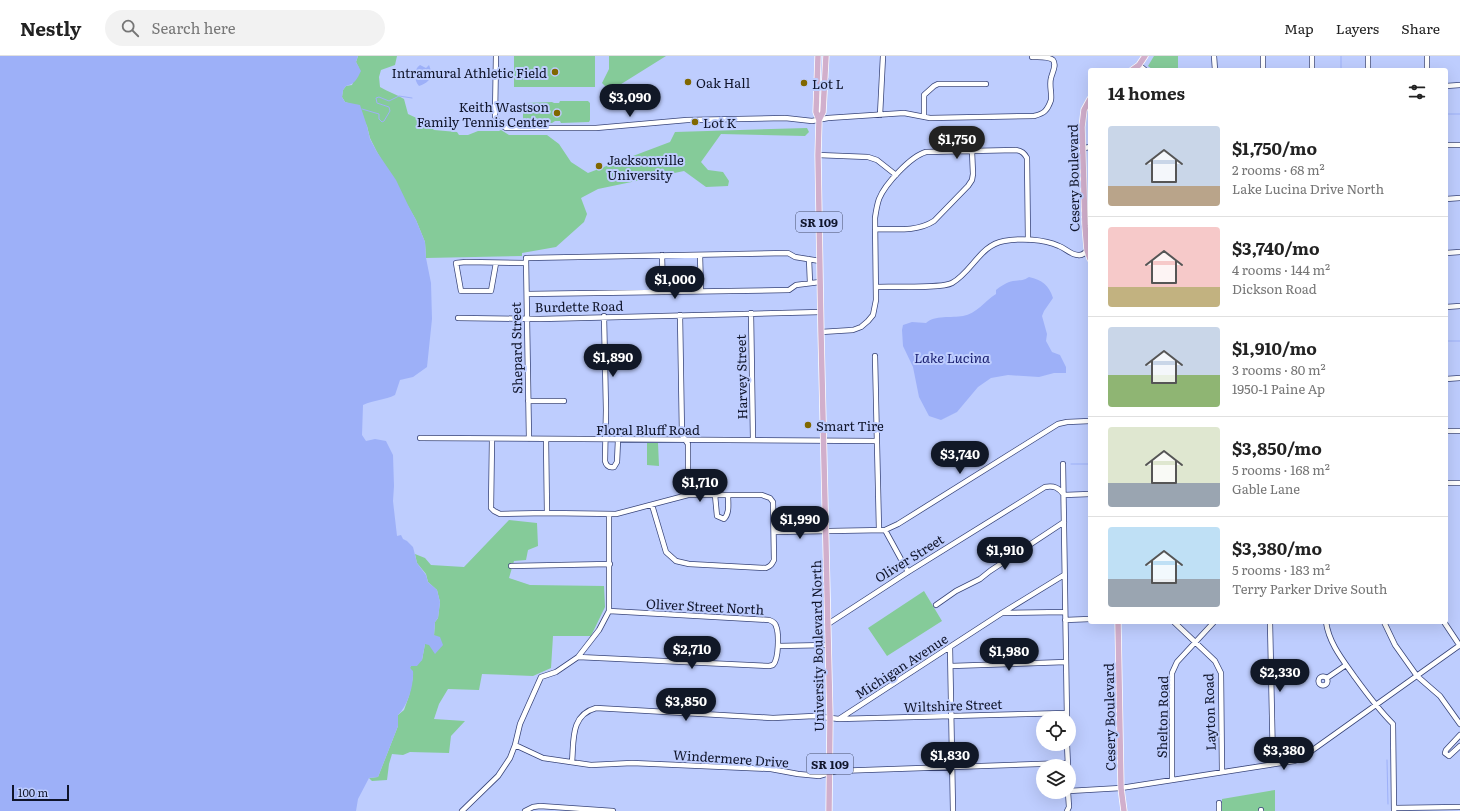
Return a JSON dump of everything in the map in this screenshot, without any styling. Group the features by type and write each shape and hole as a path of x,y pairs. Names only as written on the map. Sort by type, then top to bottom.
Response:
{"main road":[{"name":"University Boulevard North","path":"818,56 816,112 819,120 818,155 820,282 830,718 829,811"},
{"name":"University Boulevard North","path":"819,120 823,112 826,56"},
{"path":"1135,68 1139,65 1145,56"},
{"name":"Cesery Boulevard","path":"1088,103 1084,110 1083,119 1087,147 1085,226 1088,243"},
{"name":"Cesery Boulevard","path":"1118,624 1121,788 1124,811"}],"street":[{"path":"496,56 495,116 498,123 506,128 604,128 687,120 785,118 812,122 828,118 904,113 924,117 1034,116 1040,115 1045,111 1051,100 1050,80 1055,66 1052,59 1045,57 1032,57"},
{"path":"880,114 883,56"},
{"path":"1214,56 1215,68"},
{"path":"1263,56 1263,68"},
{"path":"1312,56 1312,68"},
{"path":"1368,56 1368,68"},
{"path":"1427,56 1427,68"},
{"path":"1139,65 1143,68"},
{"path":"924,117 924,95 934,86 938,84 986,84"},
{"path":"1448,86 1460,86"},
{"path":"1448,145 1460,145"},
{"path":"821,332 853,330 868,322 873,315 875,308 876,286 875,218 879,199 896,176 920,154 926,152 1016,150 1025,154 1027,158 1028,240"},
{"path":"875,229 919,228 928,225 968,186 972,180 972,151"},
{"path":"818,155 868,157 877,160 896,176"},
{"path":"1448,199 1460,198"},
{"path":"876,286 946,285 959,278 986,250 1003,241 1028,240 1051,243 1078,255 1083,255 1088,250"},
{"path":"1448,252 1460,252"},
{"path":"663,292 662,256 788,253 795,257 820,261"},
{"path":"700,255 701,291"},
{"name":"Shepard Street","path":"529,439 526,258 662,256"},
{"path":"809,259 810,284"},
{"path":"496,263 491,291 461,291 456,263 466,262 526,263"},
{"path":"527,294 789,290 796,285 820,282"},
{"path":"1448,306 1460,306"},
{"name":"Burdette Road","path":"458,318 540,319 604,316 821,312"},
{"name":"Harvey Street","path":"751,313 753,440"},
{"path":"680,315 682,435 688,444 688,495"},
{"path":"604,316 605,461 608,466 612,468 614,468 617,462 618,440"},
{"path":"875,356 879,530"},
{"path":"1448,379 1460,378"},
{"path":"528,401 564,401"},
{"path":"774,532 885,530 898,524 1058,424 1088,421"},
{"path":"1448,431 1460,431"},
{"name":"Floral Bluff Road","path":"420,438 876,441"},
{"path":"492,439 491,508 494,512 500,514 616,514 688,495 762,495 770,498 773,502 774,560 771,566 766,568 676,562 666,552 652,505"},
{"path":"546,439 547,513"},
{"path":"1063,464 1067,711"},
{"path":"1448,483 1460,483"},
{"name":"Oliver Street","path":"828,624 1045,486 1057,487 1064,495"},
{"path":"1064,495 1088,494"},
{"path":"716,495 717,516 724,519 727,516 728,495"},
{"path":"462,811 503,770 510,758 520,724 541,677 556,672 578,657 599,630 609,611 609,514"},
{"path":"936,605 956,591 980,579 1064,522"},
{"path":"885,530 908,572"},
{"path":"511,566 610,564"},
{"name":"Michigan Avenue","path":"839,719 1002,613 1064,575"},
{"name":"Oliver Street North","path":"609,611 773,621 776,624 778,646"},
{"path":"1002,613 1065,612"},
{"path":"1066,620 1088,619"},
{"name":"Layton Road","path":"1176,624 1215,661 1221,673 1222,772"},
{"name":"Shelton Road","path":"1172,780 1172,673 1178,662 1212,624"},
{"path":"1270,624 1273,764"},
{"path":"1326,624 1333,645 1346,665 1375,706 1393,724 1394,809 1460,807"},
{"path":"1385,624 1395,645 1418,676 1440,696 1460,724"},
{"path":"1076,791 1121,788 1300,759 1460,646 1445,624"},
{"path":"578,657 769,666 776,662 778,646 828,645"},
{"path":"950,647 953,811"},
{"path":"951,666 1066,662"},
{"path":"1327,678 1346,665"},
{"path":"572,762 576,726 584,714 589,710 596,708 774,718 814,716 839,719"},
{"name":"Wiltshire Street","path":"839,719 1036,716"},
{"path":"1460,735 1445,753 1449,756 1460,746"},
{"name":"Windermere Drive","path":"515,745 543,758 591,765 632,763 771,769 819,776 836,771 1036,765"},
{"path":"1067,811 1069,807 1069,799"},
{"path":"1219,803 1219,811"},
{"path":"525,811 533,807 540,806 613,811"}],"green space":[{"path":"358,56 397,56 395,65 381,70 379,77 380,87 404,99 408,114 427,123 434,130 457,132 459,135 468,135 478,131 501,130 509,135 547,135 559,144 571,162 588,173 670,142 675,132 807,128 809,132 805,136 721,134 701,162 708,170 723,172 729,181 728,186 706,187 684,171 598,189 581,198 587,214 584,222 556,247 522,253 522,256 426,258 425,242 416,220 377,152 370,138 367,126 354,105 345,102 342,97 343,90 346,86 352,85 359,68 356,62"},
{"name":"Intramural Athletic Field","path":"514,56 595,56 595,87 514,87"},
{"path":"609,56 666,56 610,91 602,83 609,69"},
{"path":"1154,56 1178,56 1178,68 1150,68 1148,66"},
{"name":"Keith Wastson Family Tennis Center","path":"560,101 588,101 590,103 589,122 523,122 523,105 525,103 559,103"},
{"path":"647,443 658,443 659,466 647,465"},
{"path":"509,520 537,523 538,546 528,550 526,560 514,561 509,578 530,585 604,586 605,607 591,636 553,636 551,668 533,676 482,674 479,690 448,689 439,704 434,719 465,721 451,736 449,753 410,752 403,755 392,754 387,780 372,781 369,778 378,777 398,726 398,715 404,710 409,696 413,677 410,668 411,665 422,660 425,644 429,644 434,636 435,622 438,618 440,602 437,590 428,582 426,574 417,563 415,554 425,558 431,565 464,567"},
{"path":"924,591 942,621 887,656 868,628"},
{"path":"1275,790 1275,811 1222,811 1222,799"}],"water":[{"path":"0,56 358,56 356,62 361,71 355,81 346,86 343,90 342,97 345,102 360,105 370,139 396,180 425,242 426,258 431,283 432,319 427,367 413,377 400,380 395,395 363,405 362,435 366,441 375,439 386,441 393,455 393,501 397,536 401,535 403,539 413,547 417,563 426,575 428,582 437,590 440,602 438,618 435,622 434,635 440,637 443,645 435,654 429,645 425,644 422,660 417,666 411,666 410,668 413,671 413,676 411,688 405,706 398,715 398,726 378,777 369,778 358,799 356,811 0,811"},
{"path":"420,65 426,68 429,65 431,76 426,83 419,86 416,81 415,72"},
{"name":"Lake Lucina","path":"1029,277 1038,280 1047,286 1053,298 1042,316 1047,334 1046,341 1052,352 1060,355 1066,367 1066,373 1054,373 1039,377 1008,375 991,378 978,387 957,412 941,420 929,416 919,397 913,367 903,346 903,325 912,322 926,323 929,320 938,318 968,315 996,294 996,290 1006,283 1023,280"}],"waterway":[{"path":"1341,56 1341,68"},
{"path":"362,109 379,114 379,119 382,122 390,111 389,107 377,103 376,98 379,97 389,101 399,96 412,98"},
{"path":"1448,114 1460,114"},
{"path":"1448,341 1460,341"},
{"path":"1071,464 1088,464"},
{"path":"1387,760 1388,804"}],"place":[{"name":"Intramural Athletic Field","path":"555,72"},
{"name":"Oak Hall","path":"688,82"},
{"name":"Lot L","path":"804,83"},
{"name":"Keith Wastson Family Tennis Center","path":"557,113"},
{"name":"Lot K","path":"695,122"},
{"name":"Jacksonville University","path":"599,166"},
{"name":"Smart Tire","path":"808,425"}]}
